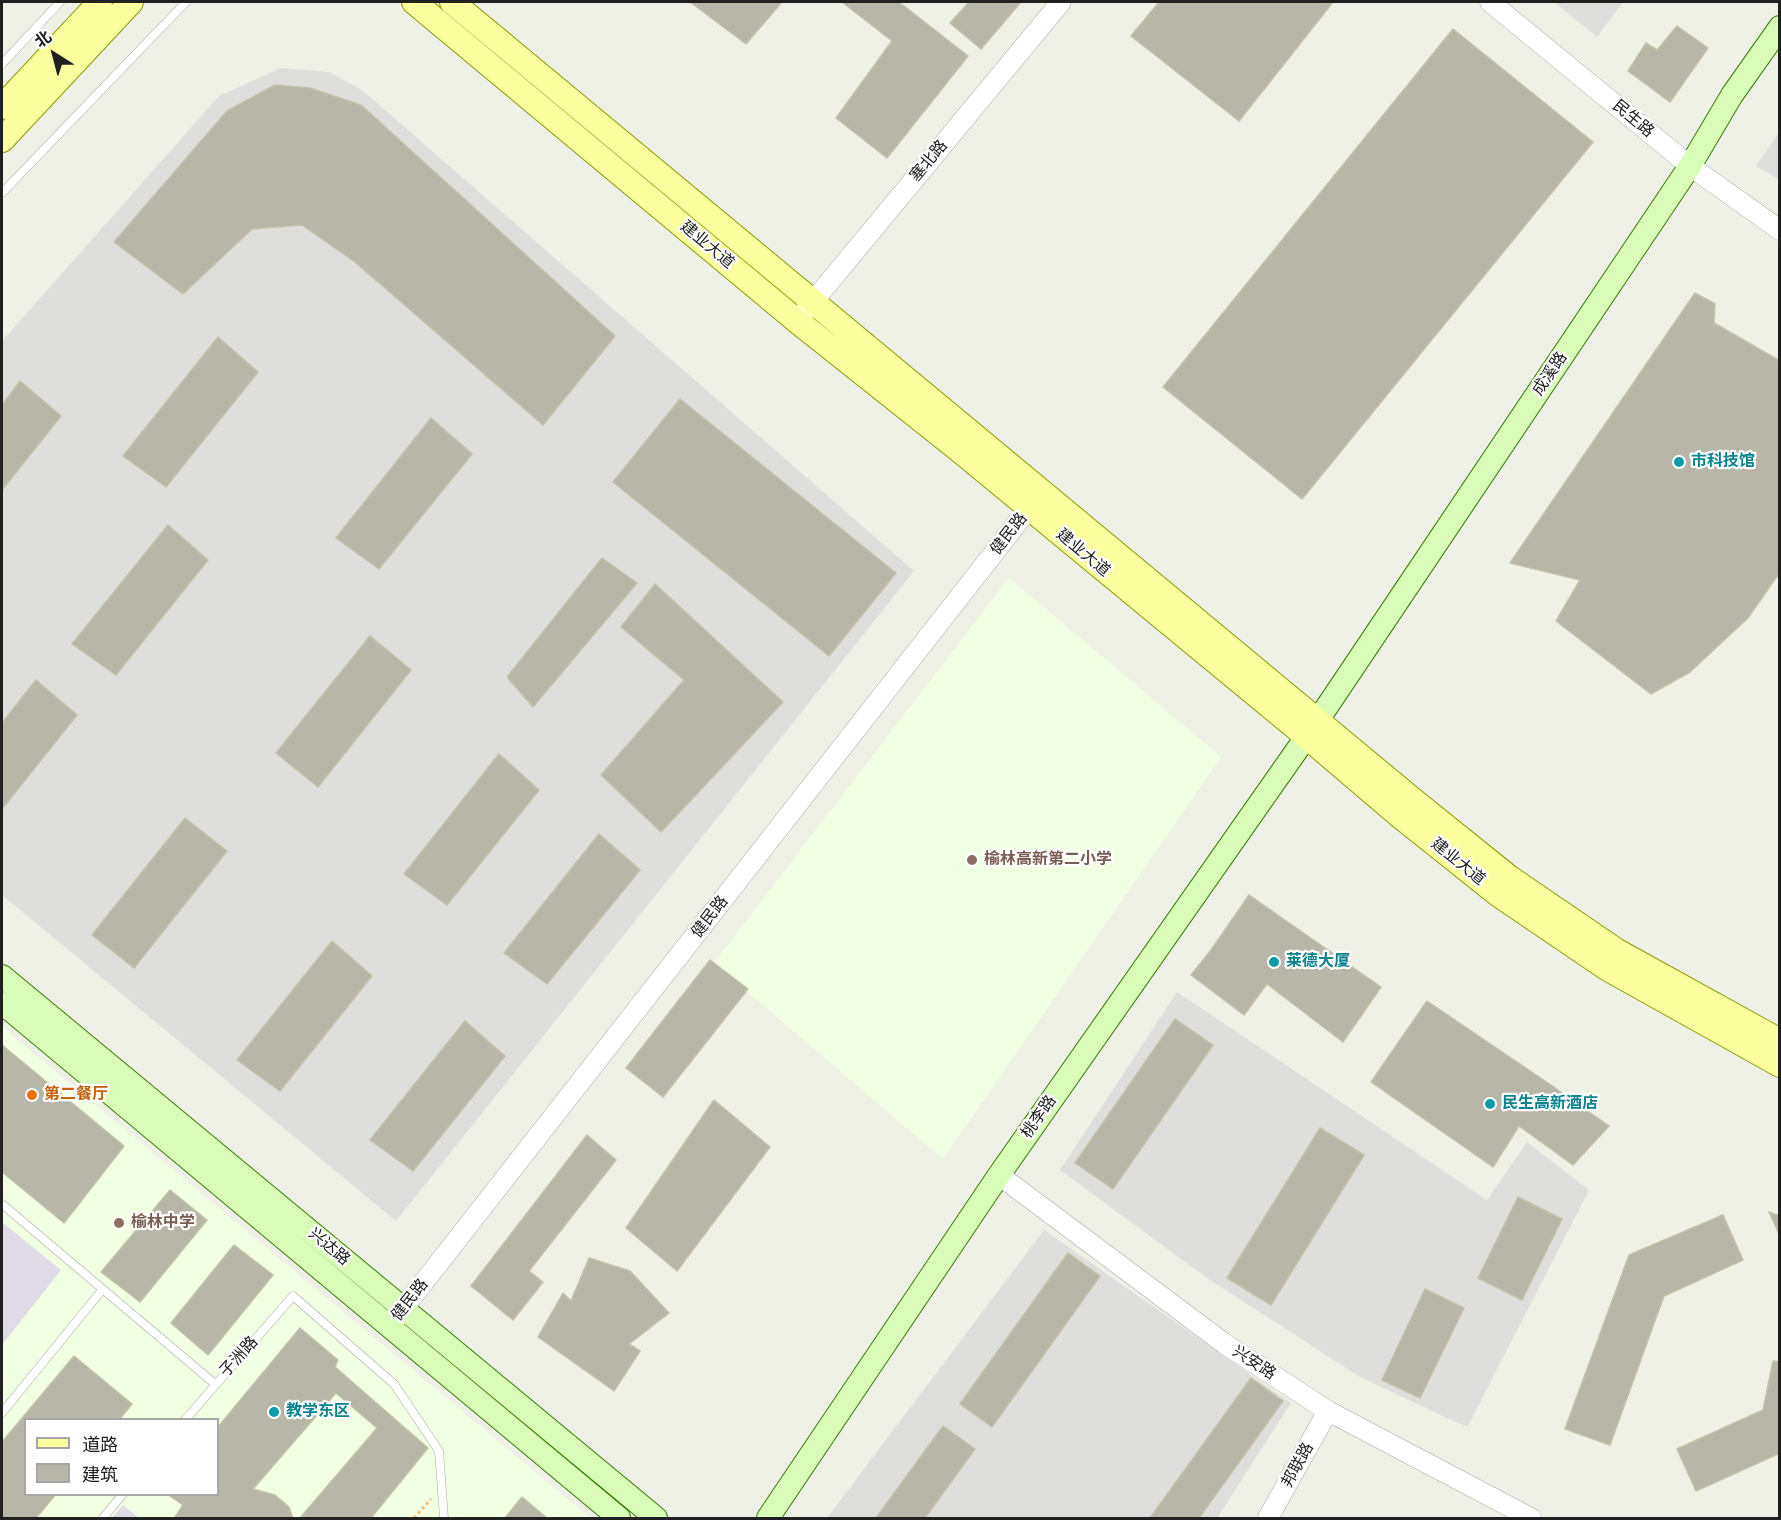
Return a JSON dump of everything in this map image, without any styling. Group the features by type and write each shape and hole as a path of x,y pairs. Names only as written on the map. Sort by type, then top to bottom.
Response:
{"main road":[{"path":"2,107 100,2"},
{"path":"2,140 131,2"},
{"name":"建业大道","path":"414,2 797,321 1029,508 1510,879 1617,951 1779,1041"},
{"name":"建业大道","path":"452,2 813,302 1312,728 1400,816 1499,895 1608,969 1779,1065"},
{"name":"成溪路","path":"1312,728 1690,166 1732,95 1779,27"},
{"name":"桃李路","path":"768,1518 999,1175 1312,728"},
{"name":"兴达路","path":"2,976 396,1317 619,1518"},
{"name":"兴达路","path":"2,1003 396,1317 656,1518"}],"street":[{"name":"塞北路","path":"797,321 1061,2"},
{"name":"民生路","path":"1490,2 1690,166 1779,230"},
{"name":"健民路","path":"396,1317 1029,508"},
{"name":"兴安路","path":"999,1175 1226,1344 1328,1411 1531,1518"},
{"name":"邦联路","path":"1268,1518 1328,1411"}],"lane":[{"path":"2,64 60,2"},
{"path":"2,194 186,2"},
{"path":"2,1204 215,1384"},
{"path":"2,1413 102,1290"},
{"name":"子洲路","path":"186,1418 293,1296 394,1384 439,1451 442,1487"},
{"path":"442,1487 444,1518"},
{"path":"103,1518 121,1496"}],"path":[{"path":"414,1518 442,1487"}],"shaded area":[{"path":"1554,2 1623,2 1597,37"},
{"path":"281,68 329,72 362,90 914,571 396,1221 2,895 2,341 219,96"},
{"path":"1779,132 1779,180 1756,166"},
{"name":"榆林高新第二小学","path":"1009,578 1221,757 943,1159 714,963"},
{"path":"1177,992 1487,1200 1527,1142 1589,1190 1468,1426 1360,1377 1207,1278 1060,1170"},
{"name":"榆林中学","path":"2,1027 590,1518 2,1518"},
{"path":"2,1222 61,1270 2,1345"},
{"path":"1044,1230 1291,1403 1217,1518 827,1518"},
{"path":"123,1505 139,1518 112,1518"}],"building":[{"path":"690,2 782,2 746,44"},
{"path":"842,2 899,2 968,56 887,158 836,118 892,41"},
{"path":"969,2 1021,2 981,49 950,23"},
{"path":"1159,2 1333,2 1239,121 1131,36"},
{"path":"1677,26 1708,48 1670,102 1628,71 1646,43 1657,50"},
{"path":"1453,29 1593,142 1302,499 1163,387"},
{"path":"275,85 310,88 361,105 615,336 543,425 355,262 302,225 252,229 183,294 114,242 227,111"},
{"name":"市科技馆","path":"1695,293 1715,304 1714,323 1780,361 1780,572 1748,618 1690,672 1651,694 1556,621 1580,580 1510,563"},
{"path":"218,337 258,372 166,487 123,456"},
{"path":"20,381 61,416 2,490 2,405"},
{"path":"680,399 896,573 829,656 613,482"},
{"path":"431,418 472,454 379,569 336,538"},
{"path":"168,525 208,560 116,675 72,644"},
{"path":"602,558 637,583 533,707 507,677"},
{"path":"655,584 783,702 661,832 601,775 684,680 621,627"},
{"path":"370,636 411,670 318,787 276,753"},
{"path":"36,680 77,715 2,809 2,723"},
{"path":"499,754 539,790 447,905 404,874"},
{"path":"185,818 227,851 134,968 92,935"},
{"path":"599,834 640,870 547,984 504,953"},
{"name":"莱德大厦","path":"1249,895 1381,987 1343,1042 1267,984 1244,1015 1191,975"},
{"path":"332,941 372,976 280,1091 237,1060"},
{"path":"710,960 748,989 663,1097 626,1068"},
{"name":"民生高新酒店","path":"1427,1001 1609,1126 1573,1165 1519,1126 1493,1167 1371,1082"},
{"path":"1175,1019 1213,1045 1113,1189 1075,1163"},
{"path":"465,1021 505,1056 413,1171 370,1140"},
{"name":"第二餐厅","path":"2,1045 124,1146 64,1223 2,1172"},
{"path":"714,1100 770,1147 677,1271 626,1228"},
{"path":"1320,1128 1364,1155 1271,1305 1227,1278"},
{"path":"587,1135 616,1160 529,1271 543,1282 513,1320 471,1286"},
{"path":"170,1190 207,1220 140,1302 101,1272"},
{"path":"1518,1197 1562,1219 1522,1300 1478,1278"},
{"path":"1769,1212 1780,1216 1780,1236"},
{"path":"1723,1215 1743,1260 1664,1296 1610,1445 1565,1429 1629,1255"},
{"path":"234,1245 273,1275 208,1355 171,1323"},
{"path":"1068,1253 1100,1276 992,1427 960,1404"},
{"path":"589,1258 630,1271 669,1313 629,1344 640,1351 614,1391 538,1337 563,1293 571,1301"},
{"path":"1425,1289 1464,1308 1420,1398 1382,1380"},
{"name":"教学东区","path":"300,1328 338,1360 335,1367 428,1448 371,1518 300,1518 377,1428 336,1393 253,1489 275,1495 289,1507 293,1518 177,1518 175,1517 183,1505 170,1496 219,1496 219,1426"},
{"path":"74,1356 132,1404 121,1418 24,1418 24,1496 54,1496 36,1518 2,1518 2,1442"},
{"path":"1773,1361 1780,1362 1780,1453 1696,1491 1677,1449 1763,1410"},
{"path":"1251,1378 1283,1401 1199,1518 1150,1518"},
{"path":"943,1426 975,1449 925,1518 876,1518"},
{"path":"522,1497 547,1518 505,1518"}],"place":[{"name":"市科技馆","path":"1679,462"},
{"name":"榆林高新第二小学","path":"972,860"},
{"name":"莱德大厦","path":"1274,962"},
{"name":"第二餐厅","path":"32,1095"},
{"name":"民生高新酒店","path":"1490,1104"},
{"name":"榆林中学","path":"119,1223"},
{"name":"教学东区","path":"274,1412"}]}
